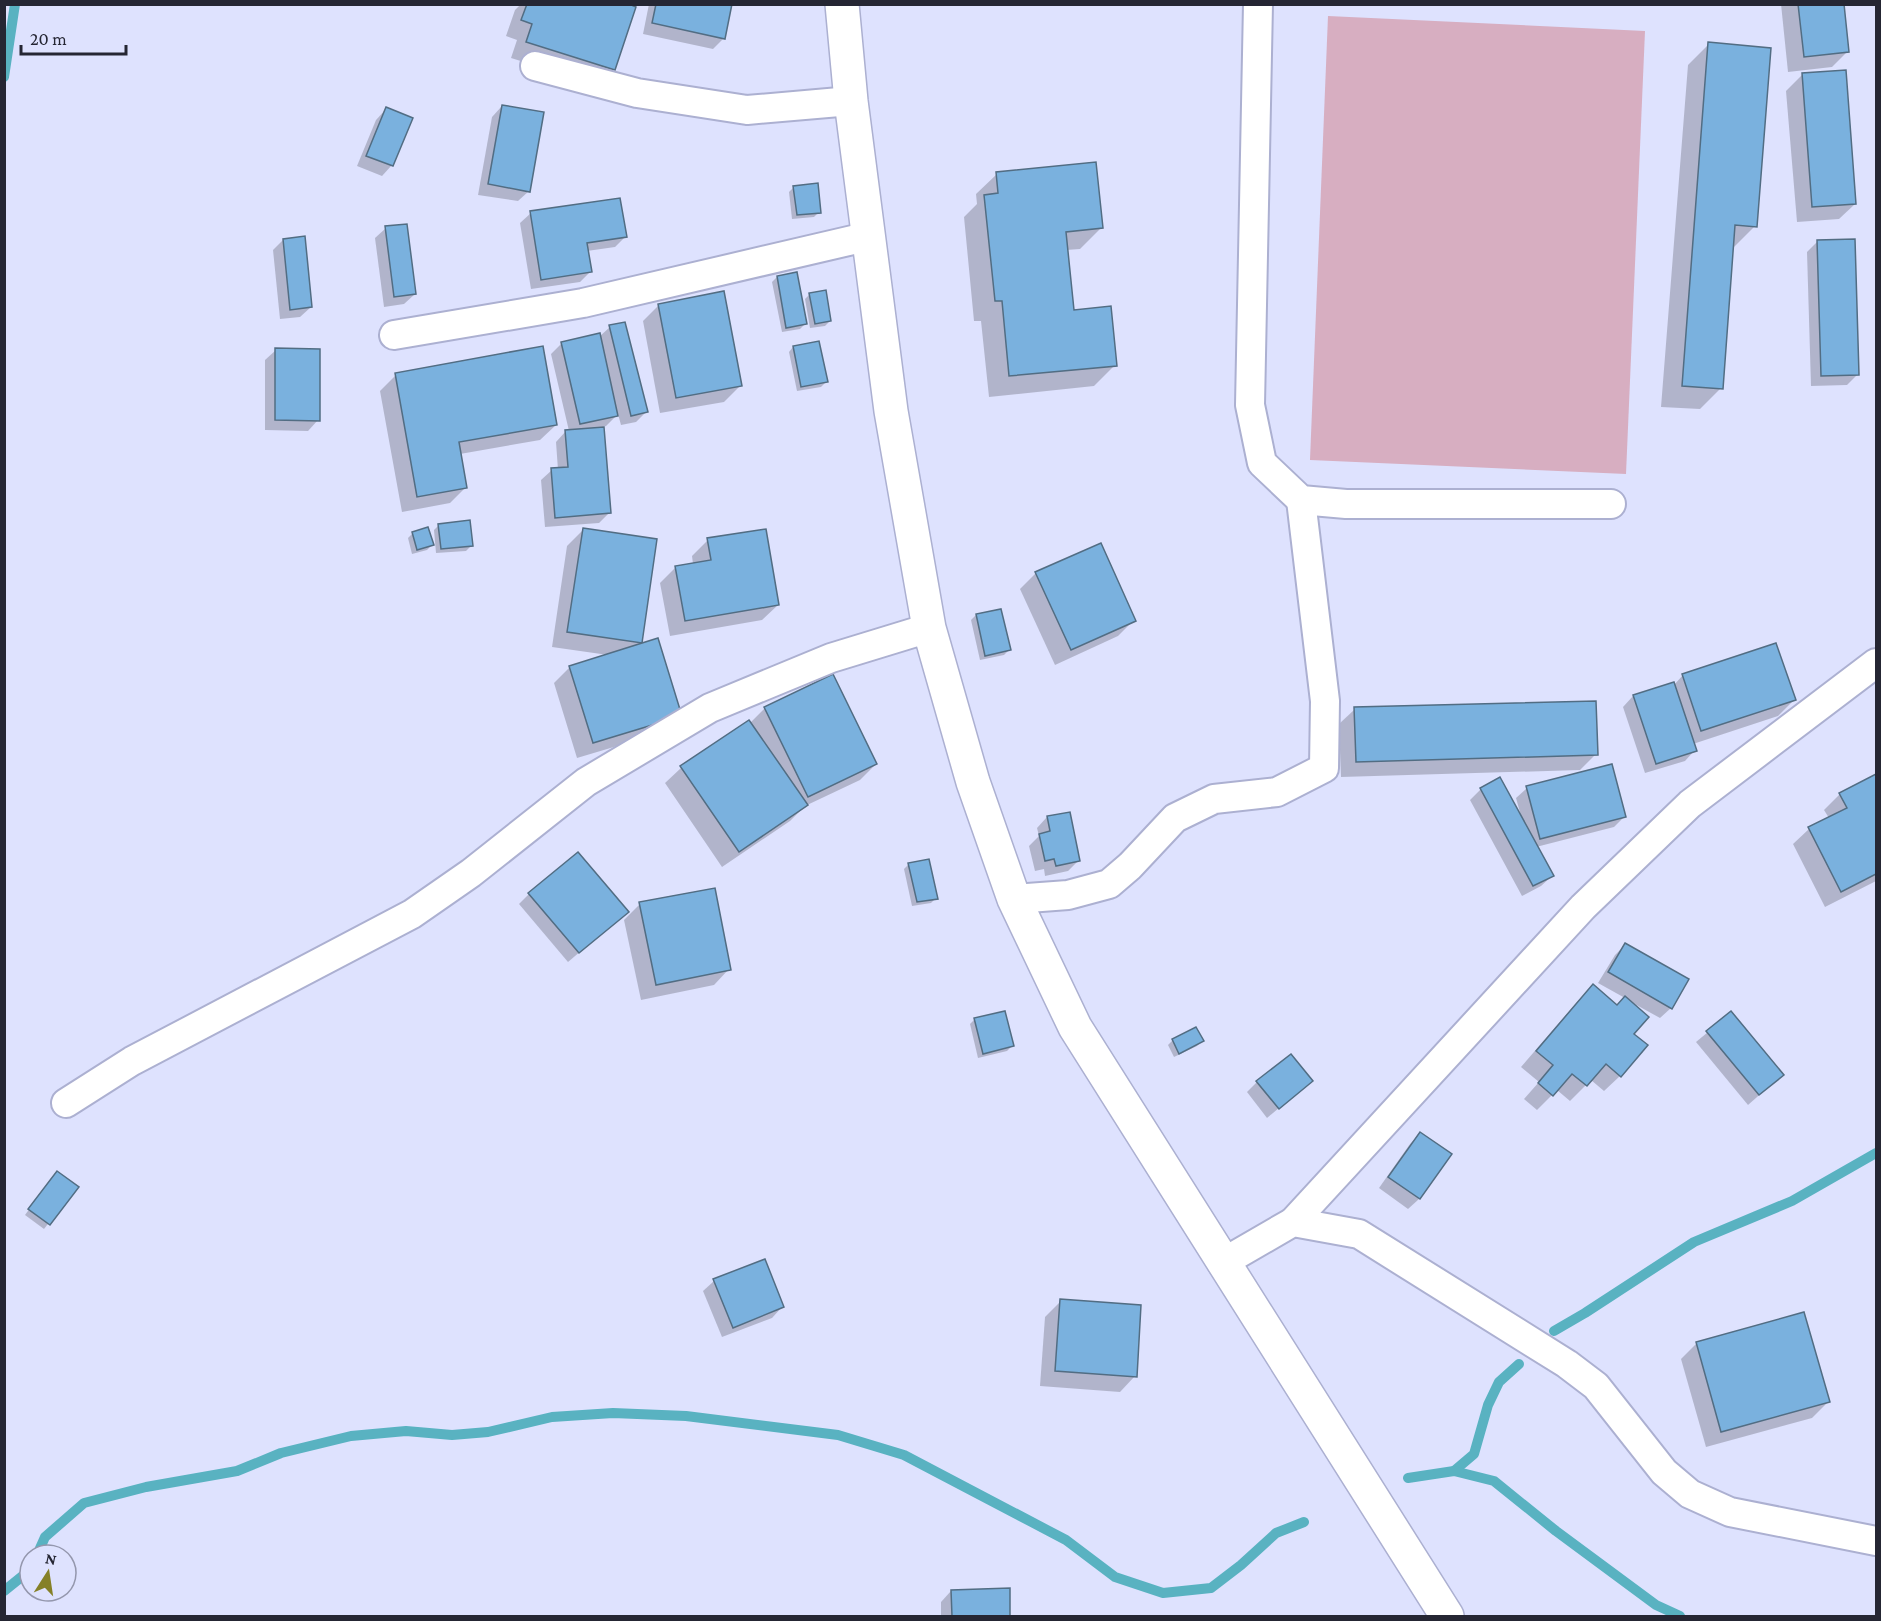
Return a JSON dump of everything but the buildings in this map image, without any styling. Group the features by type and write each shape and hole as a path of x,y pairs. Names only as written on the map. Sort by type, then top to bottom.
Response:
{"street":[{"path":"842,4 851,101 891,411 929,628 973,782 1014,899 1075,1027 1447,1617"},
{"path":"1258,4 1250,405 1262,464 1301,500 1346,504 1611,504"},
{"path":"535,66 638,93 747,110 851,101"},
{"path":"394,336 583,303 870,236"},
{"path":"1014,899 1068,895 1109,884 1130,866 1175,818 1214,799 1277,792 1323,768 1325,701 1301,500"},
{"path":"66,1103 132,1061 412,914 471,873 586,782 710,708 831,658 929,628"},
{"path":"1222,1263 1293,1222 1583,907 1690,804 1876,663"},
{"path":"1293,1222 1359,1234 1567,1364 1596,1386 1664,1472 1689,1494 1730,1512 1876,1541"}],"shaded area":[{"path":"1328,16 1645,31 1626,474 1310,460"}],"waterway":[{"path":"4,77 15,4"},
{"path":"1554,1331 1694,1242 1792,1201 1876,1153"},
{"path":"1454,1471 1474,1454 1488,1405 1499,1382 1519,1364"},
{"path":"42,1543 45,1537 84,1503 146,1487 237,1471 281,1453 351,1436 406,1431 452,1435 488,1432 552,1417 613,1413 686,1416 838,1435 904,1455 1066,1540 1115,1577 1163,1593 1211,1588 1241,1565 1276,1533 1304,1522"},
{"path":"1408,1478 1454,1471 1494,1481 1556,1531 1656,1605 1680,1616"},
{"path":"4,1591 18,1580"}]}
